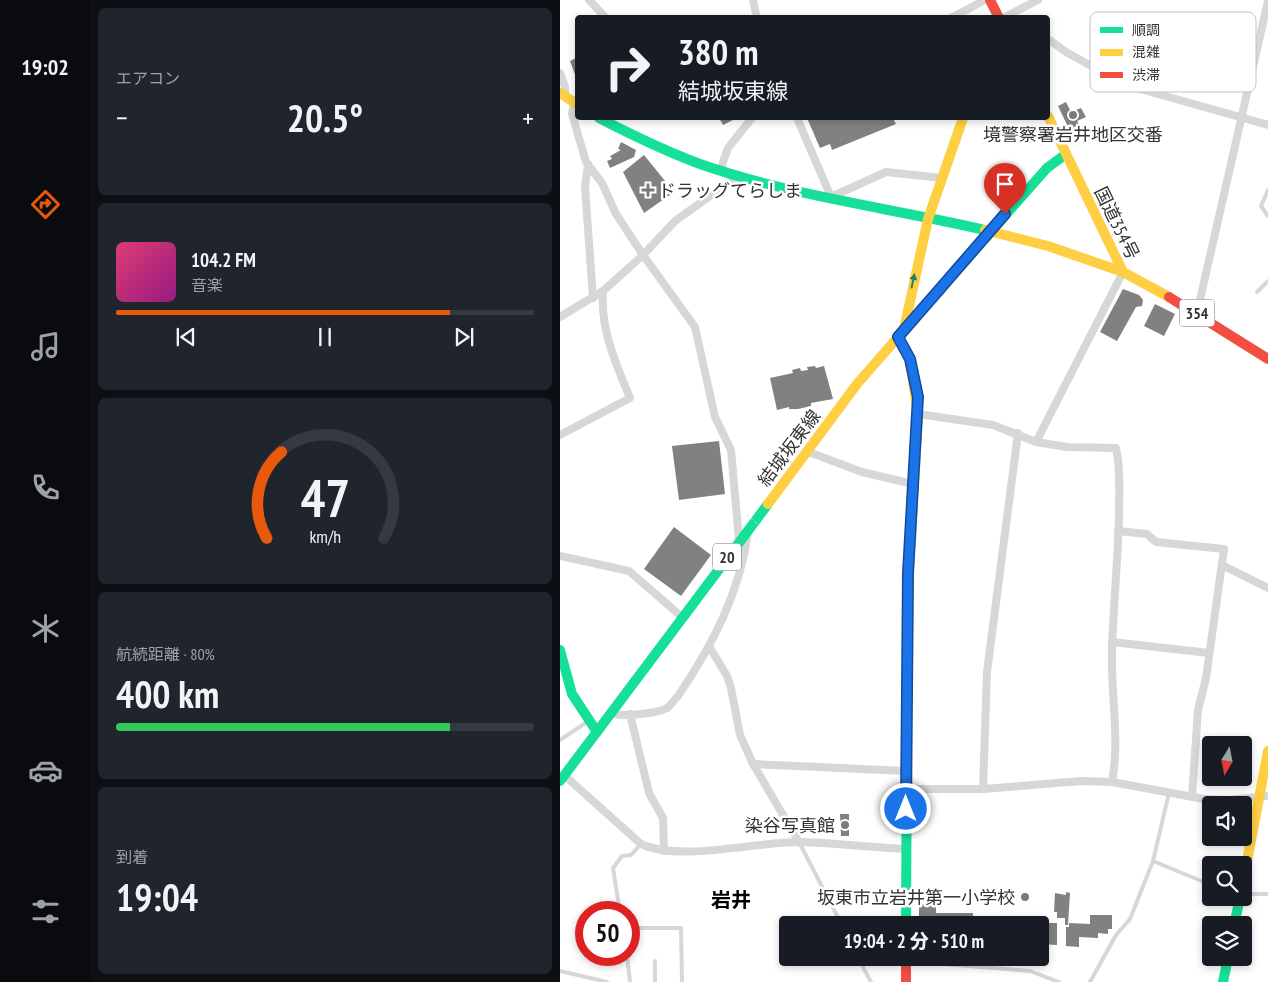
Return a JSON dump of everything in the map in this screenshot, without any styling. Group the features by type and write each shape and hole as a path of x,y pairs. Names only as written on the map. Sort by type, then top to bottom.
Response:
{"main road":[{"path":"990,0 999,15"},
{"path":"562,94 575,103"},
{"path":"603,120 664,151 720,171 928,219 990,231 1072,254 1123,272"},
{"path":"906,916 907,606 918,397 910,359 901,333 928,219 962,120"},
{"name":"国道354号","path":"1050,120 1123,272 1197,314 1268,359"},
{"name":"結城坂東線","path":"561,776 597,732 857,384 1047,168 1066,154"},
{"path":"560,650 568,687 588,721 597,732"},
{"path":"1249,856 1264,796 1268,751"},
{"path":"906,966 906,982"},
{"path":"1223,982 1226,966"}],"street":[{"path":"589,0 603,15"},
{"path":"753,0 756,15"},
{"path":"957,15 986,0"},
{"path":"1016,15 1038,0"},
{"path":"1256,55 1268,1"},
{"path":"1050,40 1090,66"},
{"path":"560,73 565,87 562,94"},
{"path":"1148,92 1268,125"},
{"path":"1197,314 1248,92"},
{"path":"575,106 572,114 588,164 602,183 616,214 695,327 715,417 731,450 740,540"},
{"path":"720,171 728,148 750,120"},
{"path":"798,120 831,197 886,172 942,178"},
{"path":"588,164 585,187 593,298"},
{"path":"560,316 602,291 643,255 674,221 738,176"},
{"path":"1036,442 1123,272"},
{"path":"560,435 630,398 606,333 601,306 602,291"},
{"path":"918,414 993,425 1018,433 1036,442 1067,447 1116,448 1119,464 1118,531 1112,642 1112,684 1115,722 1112,782"},
{"path":"983,789 987,672 1018,433"},
{"path":"806,451 862,472 913,484"},
{"path":"610,713 617,716 660,711 669,707 691,676 723,621 741,571 748,528"},
{"path":"1118,531 1147,534 1156,542 1224,550 1206,678 1198,710 1192,797"},
{"path":"560,556 629,570 682,617"},
{"path":"1222,565 1268,588"},
{"path":"1112,642 1210,653"},
{"path":"709,646 727,676 740,735 753,764 799,842"},
{"path":"630,714 649,792 663,818 664,851"},
{"path":"753,764 906,771"},
{"path":"561,776 641,844 664,851 726,849 799,842 906,849"},
{"path":"906,789 983,789 1082,781 1112,782 1192,797 1228,800 1264,796"}],"lane":[{"path":"1268,190 1261,206 1268,216"},
{"path":"1257,292 1268,281"},
{"path":"560,740 588,721"},
{"path":"1090,982 1116,935 1130,919 1153,861 1169,793"},
{"path":"799,842 837,916"},
{"path":"618,901 613,868 622,856 631,855 641,844"},
{"path":"1153,861 1202,881"},
{"path":"1252,894 1268,894"},
{"path":"640,928 680,928 682,982"},
{"path":"655,961 655,982"},
{"path":"628,966 630,982"},
{"path":"863,966 872,982"},
{"path":"978,966 1030,971 1059,982"},
{"path":"560,971 607,982"}],"path":[{"path":"747,515 761,527"}],"building":[{"path":"575,58 575,75 570,61"},
{"name":"境警察署岩井地区交番","path":"1066,102 1071,112 1081,108 1086,117 1077,121 1080,126 1070,131 1058,106"},
{"path":"720,120 733,120 723,125"},
{"path":"808,120 894,120 896,124 832,150 830,144 820,148"},
{"path":"621,142 636,150 634,157 610,168 607,161 612,159 610,156 621,150 618,149"},
{"path":"644,155 674,192 644,213 623,172"},
{"path":"1123,289 1139,295 1143,300 1142,306 1136,307 1117,341 1100,332"},
{"path":"1155,304 1175,314 1164,336 1144,326"},
{"path":"815,366 816,368 824,366 833,399 811,403 811,406 798,409 789,409 789,407 777,410 770,378 793,373 792,370 800,368 801,371 808,370 807,367"},
{"path":"719,441 725,494 679,500 672,446"},
{"path":"674,527 711,555 681,596 644,569"},
{"name":"染谷写真館","path":"840,814 849,814 849,836 841,836"},
{"path":"1066,892 1070,893 1068,925 1065,925 1065,918 1057,918 1057,912 1054,912 1055,893 1066,895"},
{"path":"919,904 936,904 936,913 973,913 973,916 919,916"},
{"path":"1090,915 1112,915 1112,929 1108,929 1108,934 1098,933 1098,938 1079,937 1079,947 1066,946 1066,927 1069,927 1069,923 1090,924"},
{"path":"1049,923 1057,923 1057,945 1049,945"}],"traffic: fast":[{"path":"603,120 674,154 735,175 806,193 985,230"},
{"path":"940,289 1047,168 1066,154"},
{"path":"560,781 768,504"},
{"path":"560,650 572,694 597,732"},
{"path":"906,916 907,735"},
{"path":"1236,916 1238,906"},
{"path":"1223,982 1226,966"}],"traffic: slow":[{"path":"560,93 575,103"},
{"path":"904,329 928,219 962,120"},
{"path":"1050,120 1123,272 1169,297"},
{"path":"985,230 1048,246 1123,272"},
{"path":"768,504 857,384 940,289"},
{"path":"898,337 909,355 918,414 907,605 907,735"},
{"path":"1248,856 1268,751"}],"traffic: jam":[{"path":"990,0 998,15"},
{"path":"1169,297 1268,359"},
{"path":"906,966 906,982"}],"place":[{"name":"境警察署岩井地区交番","path":"1073,115"},
{"name":"ドラッグてらしま","path":"648,190"},
{"name":"染谷写真館","path":"845,825"},
{"name":"坂東市立岩井第一小学校","path":"1025,897"}],"district":[{"name":"岩井","path":"731,900"}],"route":[{"path":"906,809 907,606 918,397 910,359 898,337 1005,214"}]}
